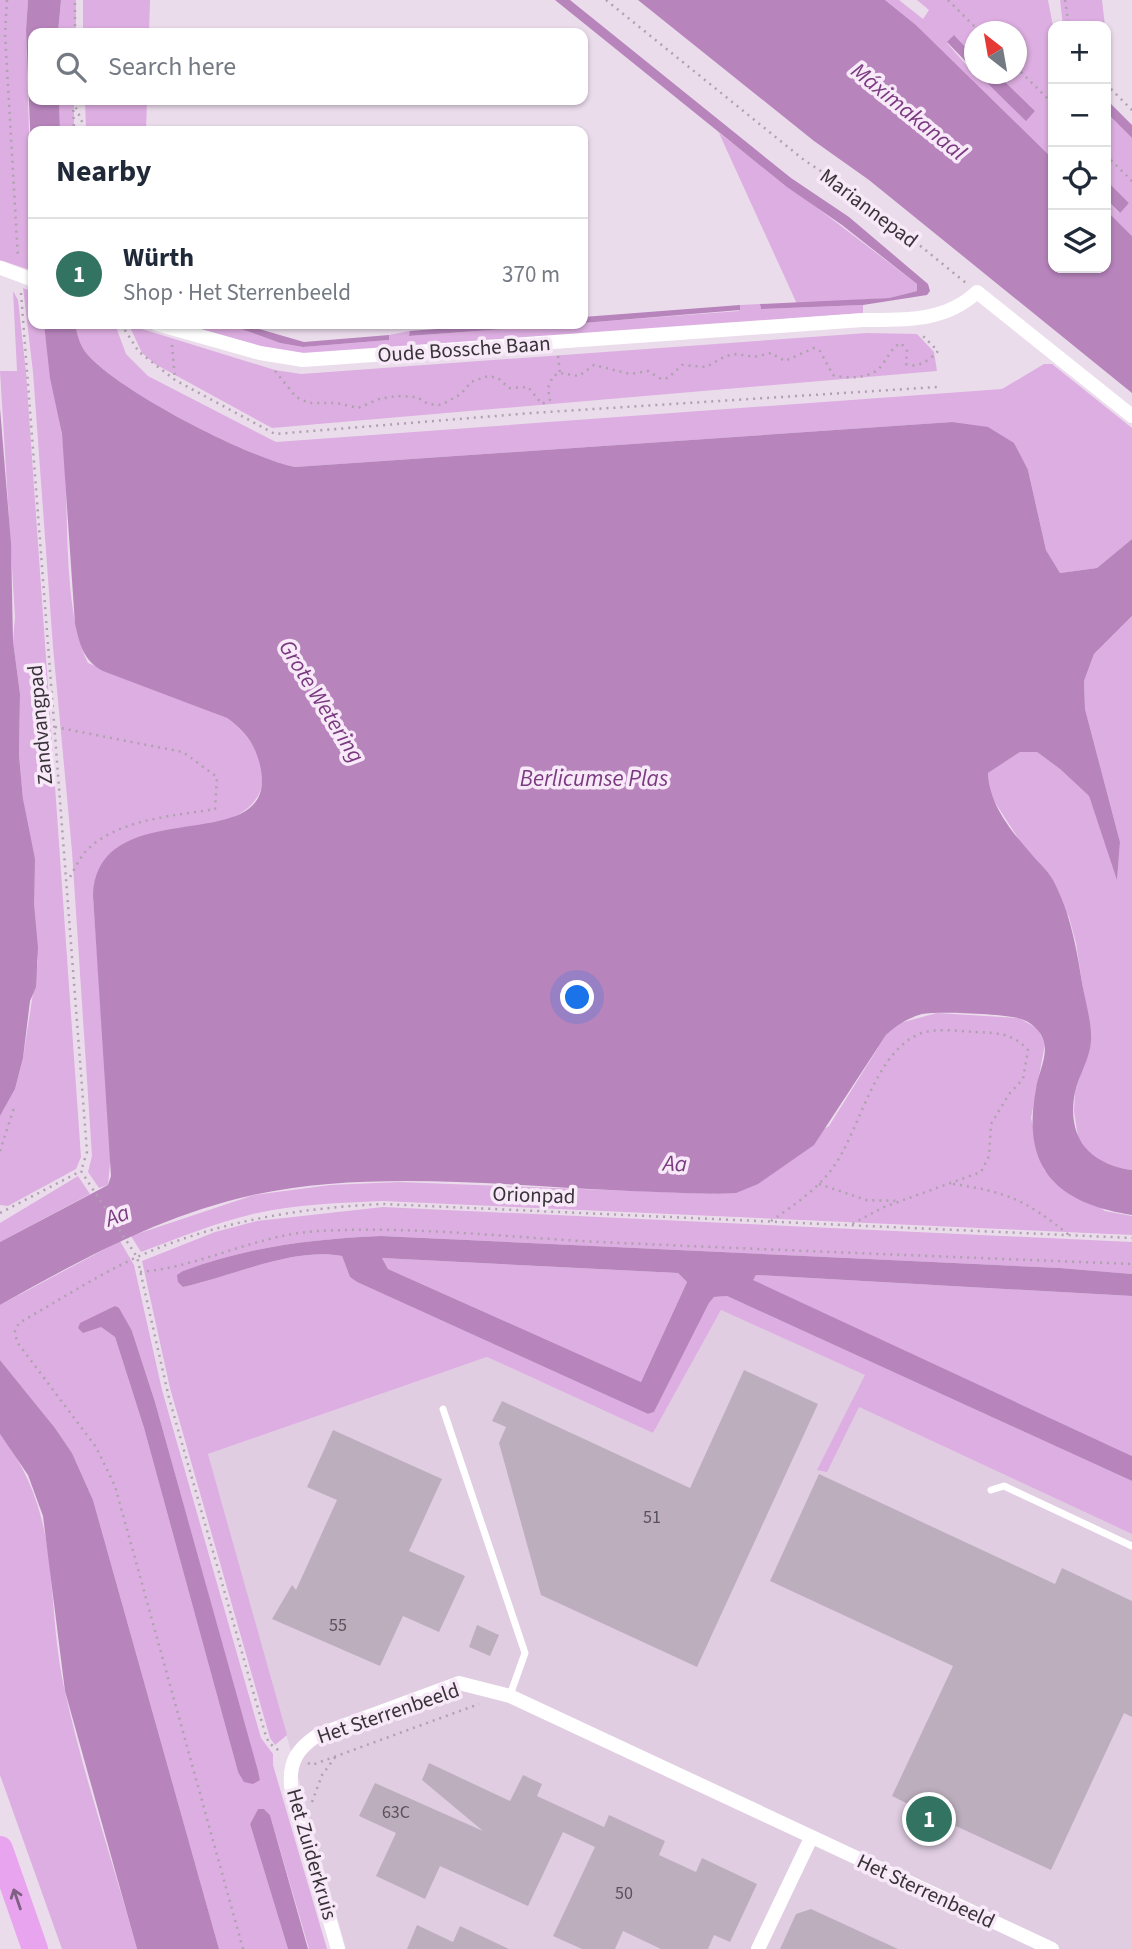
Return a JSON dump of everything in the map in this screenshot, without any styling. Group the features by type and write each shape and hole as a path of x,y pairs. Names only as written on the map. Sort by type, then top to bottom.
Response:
{"highway":[{"path":"0,1849 35,1949"}],"street":[{"path":"1,268 28,279"},
{"name":"Oude Bossche Baan","path":"175,329 260,353 303,360 326,359 863,320 904,320 947,313 963,305 977,292"},
{"path":"977,292 1132,416"},
{"name":"Het Sterrenbeeld","path":"293,1759 302,1745 318,1735 459,1683 510,1696 1052,1949"},
{"name":"Het Zuiderkruis","path":"293,1759 291,1786 338,1949"},
{"path":"758,1949 811,1838"}],"lane":[{"path":"443,1409 525,1653 510,1696"},
{"path":"991,1490 1004,1486 1132,1546"}],"path":[{"name":"Zandvangpad","path":"7,0 6,53 28,279"},
{"path":"75,0 75,28"},
{"name":"Mariannepad","path":"606,0 804,160 859,196 977,292"},
{"path":"948,0 969,21"},
{"path":"1065,0 1068,21"},
{"path":"0,56 6,53"},
{"path":"1027,77 1048,99"},
{"path":"1111,89 1132,110"},
{"path":"73,105 74,126"},
{"path":"75,105 84,126"},
{"path":"1111,160 1132,181"},
{"path":"532,413 550,400 548,388 553,376 560,373 579,376 594,365 630,374 648,372 661,379 668,378 682,365 706,367 726,356 737,354 754,357 771,353 785,361 814,348 820,351 833,375 851,377 871,374 880,368 895,346 901,343 907,351 906,364 915,366 932,358 938,351 904,320"},
{"name":"Zandvangpad","path":"29,329 87,1152 81,1171"},
{"path":"124,329 139,352 175,380 275,434 532,413 937,387"},
{"path":"171,329 175,380"},
{"path":"260,353 296,397 309,403 337,402 358,408 379,399 397,396 416,397 428,404 441,405 461,394 471,382 488,376 509,388 528,387 542,404"},
{"path":"55,727 183,752 217,777 215,809 145,822 113,833 87,851 68,880"},
{"path":"771,1221 819,1184 833,1167 881,1072 908,1040 940,1030 1009,1035 1028,1050 1023,1079 998,1110 991,1124 989,1156 981,1172 903,1201 849,1225"},
{"path":"0,1151 14,1108"},
{"path":"1,1211 81,1171 137,1257"},
{"path":"819,1184 866,1200 903,1201"},
{"path":"950,1184 992,1190 1035,1207 1071,1236"},
{"name":"Orionpad","path":"243,1949 114,1486 96,1447 17,1342 15,1331 19,1323 137,1257 225,1225 256,1217 337,1206 383,1204 1132,1238"},
{"path":"140,1272 159,1270 259,1240 315,1231 391,1228 598,1242 1132,1264"},
{"name":"Het Sterrenbeeld","path":"137,1257 169,1398 265,1733 275,1749 293,1759"},
{"path":"293,1759 312,1765 483,1703"},
{"path":"305,1833 322,1775 336,1756"}],"shaded area":[{"path":"0,0 28,0 28,269 0,260"},
{"path":"61,0 76,0 76,28 58,28"},
{"path":"83,0 150,0 149,28 83,28"},
{"path":"885,0 899,0 923,19 929,10 917,0 1048,0 1052,21 1048,21 1048,154 976,84 988,84 1026,120 1035,111 1007,84 1027,84 1027,21 964,21 964,45 955,36 947,43 964,63 964,72 916,25"},
{"path":"1060,0 1102,0 1104,21 1062,21"},
{"path":"59,105 74,105 74,126 60,126"},
{"path":"85,105 147,105 146,126 86,126"},
{"path":"1111,117 1132,138 1132,236 1111,215 1111,204 1119,213 1129,203 1111,185"},
{"path":"719,133 917,284 917,291 889,298 797,304"},
{"path":"23,288 28,290 28,329 45,329 65,462 73,612 88,663 227,718 251,743 259,757 262,772 262,786 256,799 245,810 93,896 111,1153 108,1185 99,1188 88,1172 92,1156 72,851 53,647 33,372"},
{"path":"13,291 18,300 26,372 81,1157 76,1169 8,1206 0,1205 0,1116 15,1089 23,1058 38,961 19,755 20,694 13,641 15,617 0,371 17,371"},
{"path":"760,304 761,309 863,305 863,313 300,358 201,329 242,329 280,343 303,347 389,340 389,335 410,331 410,336 502,329 588,329 588,322 739,311 740,305"},
{"path":"76,329 117,329 126,354 148,376 276,442 1002,389 1044,364 1052,364 1132,428 1132,539 1097,568 1060,573 1046,550 1028,470 952,422 295,467 273,461 216,437 154,403 103,369 87,354"},
{"path":"131,329 142,329 275,370 301,374 867,333 917,334 934,352 937,371 272,428 155,364 142,353"},
{"path":"1132,616 1132,1170 1112,1167 1091,1156 1078,1137 1074,1111 1075,1092 1091,1041 1076,943 1069,917 989,793 988,773 1020,752 1037,752 1060,769 1089,796 1117,878 1120,842 1085,709 1084,681 1094,654"},
{"path":"937,1013 1019,1018 1038,1029 1045,1044 1031,1118 1044,1170 1105,1211 1132,1216 1132,1235 382,1201 301,1206 253,1214 211,1226 141,1252 131,1236 254,1195 330,1185 399,1182 714,1194 829,1126 886,1035 900,1023"},
{"path":"78,1176 90,1194 0,1242 0,1223"},
{"path":"383,1207 1132,1242 1132,1274 1060,1268 381,1236 305,1242 232,1256 183,1271 183,1287 283,1259 323,1254 342,1256 350,1277 357,1282 648,1414 654,1412 709,1303 714,1297 727,1296 1132,1481 1132,1534 859,1407 827,1472 817,1470 865,1375 721,1310 653,1433 487,1357 208,1454 287,1735 275,1745 270,1738 170,1388 142,1261 215,1232 257,1221"},
{"path":"120,1241 134,1265 162,1390 261,1738 273,1754 273,1765 327,1949 309,1949 270,1815 264,1809 258,1809 250,1824 288,1949 219,1949 93,1500 72,1453 0,1360 0,1305","holes":["101,1327 132,1331 155,1402 260,1780 238,1772 144,1428 115,1337"]},
{"path":"382,1258 678,1273 687,1282 641,1382 388,1269"},
{"path":"756,1275 1132,1296 1132,1456 752,1280"},
{"path":"721,1310 866,1375 859,1407 1132,1534 1132,1949 346,1949 208,1454 487,1357 653,1433"},
{"path":"0,1434 20,1465 34,1495 43,1525 64,1687 89,1786 137,1949 62,1949 0,1775"}],"water":[{"path":"28,0 61,0 58,28 28,28 28,78 26,30"},
{"path":"555,0 570,0 791,178 849,217 928,284 930,291 927,295 863,305 761,309 760,304 889,298 917,291 917,284 842,225 787,187"},
{"name":"Máximakanaal","path":"638,0 885,0 916,25 964,72 964,84 976,84 1048,154 1048,273 1111,273 1111,215 1132,236 1132,393 869,180 814,141"},
{"path":"954,35 964,46 964,60 947,42"},
{"path":"988,84 1007,84 1035,111 1026,121"},
{"path":"1111,104 1132,125 1132,138 1111,117"},
{"path":"29,105 59,105 60,126 30,126"},
{"path":"1111,185 1129,203 1120,213 1111,204"},
{"path":"740,305 740,310 588,323 588,317"},
{"name":"Berlicumse Plas","path":"45,329 76,329 87,354 126,386 216,437 273,461 295,467 952,422 988,427 1014,443 1028,470 1046,550 1060,573 1097,568 1132,539 1132,616 1094,654 1084,681 1085,709 1120,842 1117,880 1089,796 1060,769 1037,752 1020,752 988,773 992,796 1003,818 1051,877 1069,919 1091,1034 1089,1054 1075,1092 1074,1122 1084,1146 1093,1155 1117,1167 1132,1170 1132,1215 1105,1209 1064,1191 1050,1177 1040,1160 1034,1140 1033,1117 1045,1047 1043,1038 1031,1024 1010,1017 930,1013 907,1020 886,1035 814,1145 758,1184 736,1193 683,1193 440,1181 298,1187 253,1195 186,1214 91,1256 0,1305 0,1242 108,1185 111,1176 93,896 102,863 124,843 154,833 218,821 244,812 260,795 258,757 248,738 227,718 103,671 91,662 83,651 75,624 62,434 50,378"},
{"path":"242,329 259,329 304,342 389,335 389,340 303,347 280,343"},
{"path":"437,329 503,329 409,336 410,331"},
{"path":"0,408 11,543 13,641 20,694 19,755 23,799 35,859 34,904 38,948 36,987 30,1001 23,1058 15,1089 0,1116"},
{"path":"381,1236 1060,1268 1132,1274 1132,1296 756,1275 753,1280 1132,1456 1132,1481 727,1296 714,1297 709,1303 654,1412 648,1414 357,1282 350,1277 342,1256 323,1254 283,1259 183,1287 178,1282 177,1275 183,1271 232,1256 305,1242","holes":["382,1258 678,1273 687,1282 641,1382 388,1269"]},
{"path":"115,1306 119,1308 132,1331 155,1402 258,1771 260,1780 253,1784 244,1782 238,1772 144,1428 115,1337 101,1327 83,1333 78,1328 80,1323"},
{"path":"0,1360 72,1453 93,1500 219,1949 137,1949 65,1691 43,1516 28,1475 0,1434"},
{"path":"258,1809 264,1809 270,1815 308,1949 288,1949 250,1824"}],"building":[{"path":"744,1370 818,1404 697,1667 541,1595 499,1443 506,1427 492,1421 502,1401 690,1488"},
{"path":"333,1430 442,1479 409,1551 465,1576 439,1632 403,1616 380,1666 272,1619 292,1585 296,1590 337,1500 307,1487"},
{"path":"819,1474 1055,1584 1062,1568 1132,1601 1132,1717 1124,1713 1051,1870 945,1821 941,1831 914,1819 918,1809 892,1796 953,1666 770,1581"},
{"path":"477,1625 499,1635 490,1656 469,1647"},
{"path":"429,1763 510,1801 523,1775 542,1784 537,1796 604,1827 609,1815 665,1841 659,1855 696,1872 702,1858 757,1884 730,1942 714,1935 708,1949 661,1949 623,1931 615,1949 582,1949 553,1936 595,1847 563,1832 528,1906 440,1866 425,1899 376,1876 396,1833 359,1816 375,1783 483,1831 422,1780"},
{"path":"811,1909 898,1949 780,1949 796,1914"},
{"path":"417,1925 453,1942 460,1926 509,1949 407,1949"}],"place":[{"name":"Würth","path":"929,1819"}],"water label":[{"name":"Grote Wetering","path":"322,701"},
{"name":"Aa","path":"675,1163"},
{"name":"Aa","path":"117,1215"}]}
